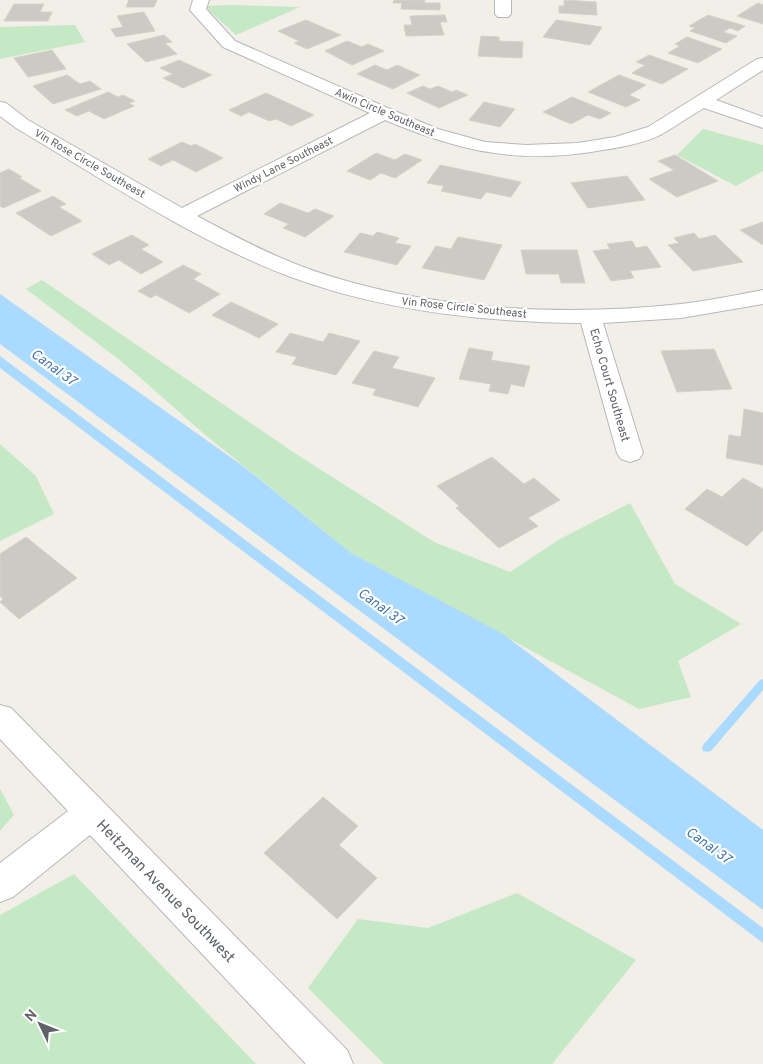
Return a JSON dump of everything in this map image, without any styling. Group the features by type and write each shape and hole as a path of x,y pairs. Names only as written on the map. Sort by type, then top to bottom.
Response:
{"street":[{"name":"Awin Circle Southeast","path":"201,0 198,10 229,44 432,133 484,147 543,151 578,149 618,142 654,131 763,63"},
{"path":"702,101 763,123"},
{"name":"Vin Rose Circle Southeast","path":"0,107 22,124 181,216 247,251 314,278 405,302 512,314 590,317 682,311 763,297"},
{"name":"Windy Lane Southeast","path":"181,216 384,113"},
{"name":"Echo Court Southeast","path":"590,317 630,453"},
{"name":"Heitzman Avenue Southwest","path":"0,718 332,1064"},
{"path":"0,885 92,813"}],"green space":[{"path":"204,6 300,7 236,35"},
{"path":"75,25 85,42 0,59 0,27"},
{"path":"703,129 763,145 763,171 736,186 677,155"},
{"path":"42,280 293,452 434,542 510,572 560,539 630,503 675,584 741,624 678,661 691,697 639,709 351,553 203,433 121,361 26,289"},
{"path":"0,444 36,476 54,514 0,541"},
{"path":"0,789 14,815 0,831"},
{"path":"74,874 256,1064 0,1064 0,915"},
{"path":"517,893 636,960 552,1064 384,1064 308,988 358,919 428,928"}],"water":[{"name":"Canal 37","path":"0,294 243,466 351,553 503,634 763,830 763,910 0,344"},
{"path":"0,356 763,928 763,943 0,368"}],"building":[{"path":"129,0 157,0 154,7 126,7"},
{"path":"394,0 425,0 424,3 440,3 440,10 401,9 402,3 393,3"},
{"path":"564,0 596,2 597,15 559,13 559,6 564,6"},
{"path":"758,3 763,5 763,24 737,16"},
{"path":"14,4 44,4 40,12 52,12 48,21 4,21"},
{"path":"144,12 155,31 116,37 111,29 123,27 117,16"},
{"path":"445,15 447,22 440,22 444,35 406,36 404,25 412,25 410,16"},
{"path":"708,15 745,26 738,31 730,28 723,32 737,36 726,43 690,31 695,28 689,26"},
{"path":"306,20 341,35 307,49 294,43 299,41 278,31"},
{"path":"556,20 602,27 590,45 543,37"},
{"path":"164,35 172,42 165,43 177,54 146,62 127,44"},
{"path":"481,36 499,37 499,41 523,42 522,58 478,56"},
{"path":"687,37 722,49 698,63 668,53 680,46 675,44"},
{"path":"347,41 362,47 368,44 384,51 352,65 325,51"},
{"path":"52,50 66,69 28,77 14,58"},
{"path":"649,55 688,69 662,84 632,73 645,65 636,62"},
{"path":"179,60 212,75 183,88 163,78 173,74 160,68"},
{"path":"375,65 387,70 397,65 420,75 393,89 357,74"},
{"path":"67,75 80,84 90,81 101,89 53,104 33,86"},
{"path":"619,75 646,85 629,95 640,100 626,107 588,92"},
{"path":"423,86 430,89 438,86 452,92 456,90 468,95 439,108 407,93"},
{"path":"108,92 118,97 123,95 135,101 129,103 134,106 104,119 89,111 77,116 65,110"},
{"path":"266,93 314,115 291,126 276,119 269,121 249,112 241,116 229,110"},
{"path":"572,97 611,113 600,119 588,115 571,124 543,112"},
{"path":"484,102 515,109 500,127 469,120"},
{"path":"182,142 191,146 195,144 223,158 196,172 173,160 161,166 148,159"},
{"path":"376,153 395,160 405,154 422,160 395,178 381,173 370,180 347,171"},
{"path":"675,155 718,181 677,197 649,179 674,170 658,161"},
{"path":"440,165 521,182 511,197 486,192 481,199 441,191 444,186 427,183"},
{"path":"9,169 22,177 19,178 41,191 3,208 0,206 0,173"},
{"path":"627,176 645,200 588,208 571,183"},
{"path":"53,196 66,204 59,207 82,221 51,236 16,213"},
{"path":"280,203 308,213 315,209 334,216 305,237 283,228 289,224 264,214"},
{"path":"763,222 763,245 740,230"},
{"path":"377,232 399,238 395,243 411,246 397,265 344,252 360,233 373,236"},
{"path":"694,233 699,239 715,235 743,262 693,271 668,245 679,243 674,238"},
{"path":"132,235 149,245 141,249 163,262 141,274 119,260 109,265 92,254"},
{"path":"458,237 502,245 484,280 422,268 436,246 451,249"},
{"path":"632,241 636,248 647,246 661,267 630,271 634,278 611,281 593,251 610,249 607,244"},
{"path":"521,250 577,250 585,283 561,283 559,274 526,274"},
{"path":"183,265 201,274 193,279 220,294 189,313 156,295 151,298 138,291"},
{"path":"231,302 278,324 259,338 212,315"},
{"path":"290,333 323,342 329,333 360,341 336,375 292,364 297,357 276,352"},
{"path":"469,348 493,352 491,360 530,366 524,387 511,384 508,394 489,391 491,384 459,379"},
{"path":"714,349 732,389 677,392 661,351"},
{"path":"374,351 399,357 392,368 435,378 418,407 373,395 376,389 352,383"},
{"path":"744,409 763,413 763,465 726,458 729,435 741,437"},
{"path":"492,457 524,484 534,478 560,500 528,518 538,526 499,548 456,508 459,506 437,486"},
{"path":"743,478 763,489 763,530 747,546 685,509 707,489 722,497"},
{"path":"26,537 77,578 19,619 0,602 3,599 0,596 0,554"},
{"path":"323,797 358,826 339,845 377,878 337,919 264,853"}],"waterway":[{"path":"707,748 763,683"}]}
